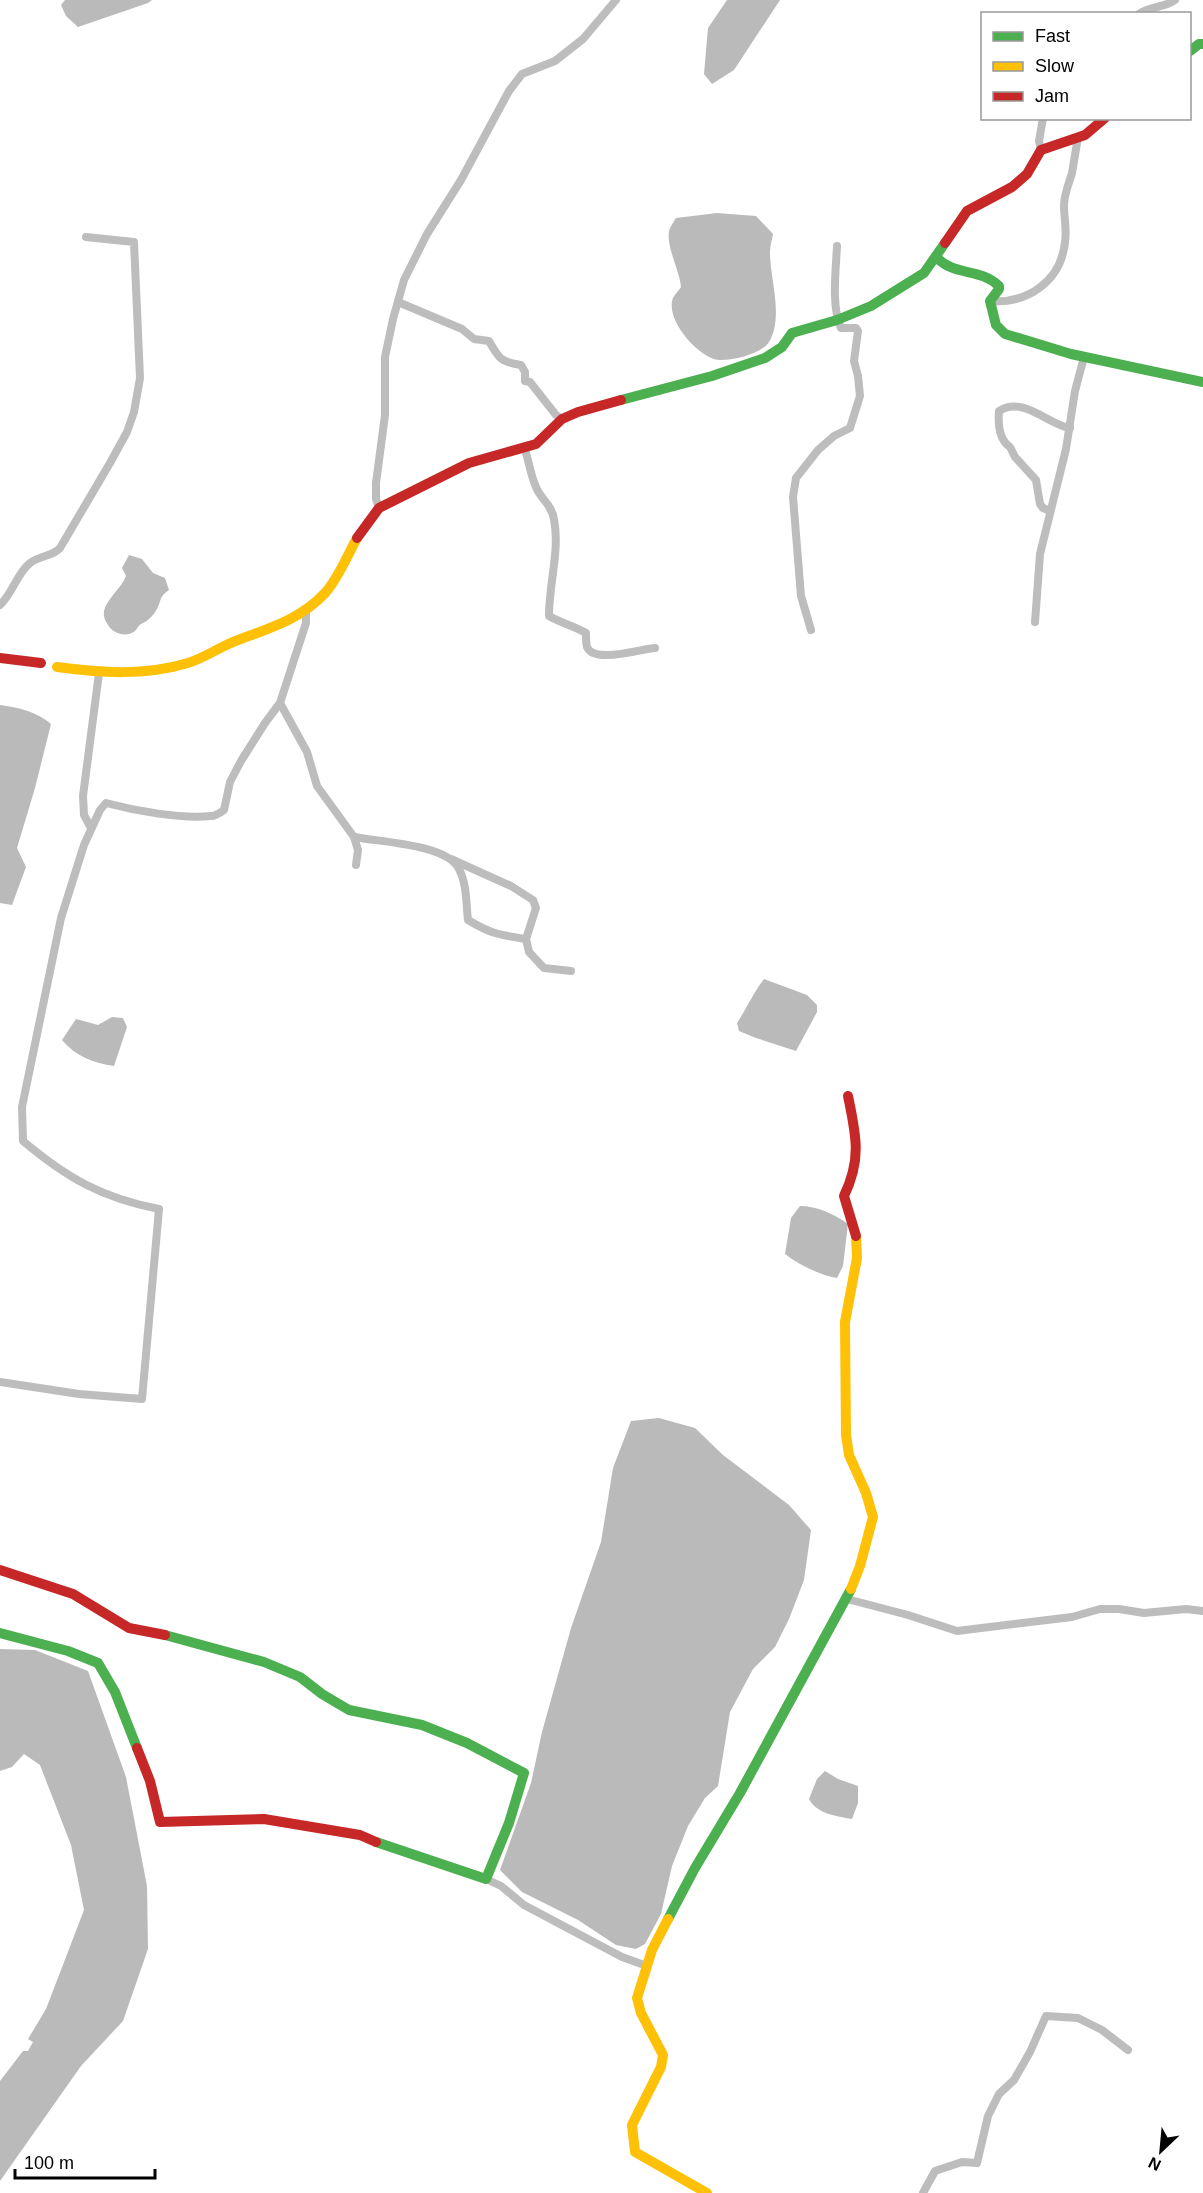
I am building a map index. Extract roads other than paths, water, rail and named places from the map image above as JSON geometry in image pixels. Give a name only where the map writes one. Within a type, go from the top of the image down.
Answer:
[{"type":"street","points":[[379,508],[376,499],[376,483],[385,415],[385,357],[404,280],[427,234],[462,180],[509,91],[522,74],[555,61],[583,39],[616,0]]},
{"type":"street","points":[[1142,12],[1175,0]]},
{"type":"street","points":[[1041,150],[1039,141],[1043,120]]},
{"type":"street","points":[[57,667],[99,673],[145,673],[190,663],[235,641],[278,626],[306,611],[327,591],[358,537],[379,508],[469,463],[536,444],[562,419],[578,412],[712,376],[765,358],[782,347],[792,333],[837,320],[871,306],[924,273],[967,211],[1012,186],[1027,174],[1041,150],[1084,135],[1103,120]]},
{"type":"street","points":[[990,302],[1002,302],[1037,292],[1053,276],[1062,260],[1066,224],[1064,205],[1078,137]]},
{"type":"street","points":[[0,605],[10,594],[29,563],[56,552],[60,548],[110,464],[127,432],[134,412],[140,378],[134,242],[87,237]]},
{"type":"street","points":[[811,630],[801,596],[793,497],[796,478],[818,450],[834,436],[850,428],[860,396],[854,361],[858,331],[856,328],[841,328],[837,320],[837,246]]},
{"type":"street","points":[[936,257],[945,267],[983,273],[993,279],[999,289],[990,302],[996,325],[1005,334],[1084,357],[1203,382]]},
{"type":"street","points":[[398,302],[462,329],[474,339],[489,341],[496,354],[505,363],[521,365],[525,372],[525,381],[530,382],[556,416],[562,419]]},
{"type":"street","points":[[1035,622],[1040,554],[1070,428],[1075,391],[1084,357]]},
{"type":"street","points":[[1050,511],[1040,504],[1036,480],[1015,458],[1001,436],[998,423],[999,411],[1006,406],[1019,407],[1040,413],[1063,427],[1070,428]]},
{"type":"street","points":[[524,447],[530,474],[537,491],[550,505],[554,518],[555,559],[549,596],[549,616],[586,633],[587,647],[591,652],[603,656],[655,648]]},
{"type":"street","points":[[0,1382],[79,1394],[142,1399],[159,1209],[120,1201],[89,1188],[49,1162],[23,1141],[22,1107],[61,918],[91,828],[106,803],[160,814],[214,817],[224,810],[230,782],[241,760],[280,703],[306,623],[306,611]]},
{"type":"street","points":[[0,658],[41,663]]},
{"type":"street","points":[[91,828],[84,815],[83,796],[99,673]]},
{"type":"street","points":[[280,703],[307,752],[316,786],[354,837],[358,850],[356,865]]},
{"type":"street","points":[[354,837],[415,846],[444,856],[471,866],[533,900],[536,908],[526,939],[529,952],[544,968],[571,970]]},
{"type":"street","points":[[444,856],[459,868],[466,895],[468,920],[489,932],[526,939]]},
{"type":"street","points":[[707,2193],[635,2152],[632,2124],[661,2067],[663,2055],[641,2013],[638,1998],[652,1950],[690,1877],[740,1793],[847,1599],[860,1566],[873,1517],[866,1493],[849,1455],[846,1435],[845,1322],[857,1258],[856,1233],[844,1196],[851,1182],[858,1150],[848,1096]]},
{"type":"street","points":[[0,1570],[73,1594],[129,1628],[264,1662],[300,1677],[322,1694],[349,1710],[422,1725],[467,1743],[524,1773],[509,1823],[486,1879]]},
{"type":"street","points":[[847,1599],[957,1631],[1072,1617],[1100,1609],[1144,1613],[1186,1609],[1203,1611]]},
{"type":"street","points":[[0,1633],[68,1651],[98,1663],[115,1692],[150,1781],[160,1822],[264,1819],[360,1834],[381,1844],[486,1879],[501,1886],[524,1905],[622,1957],[647,1966]]},
{"type":"street","points":[[923,2193],[935,2171],[962,2162],[977,2163],[988,2116],[999,2094],[1014,2080],[1046,2016],[1078,2018],[1102,2030],[1128,2050]]}]
